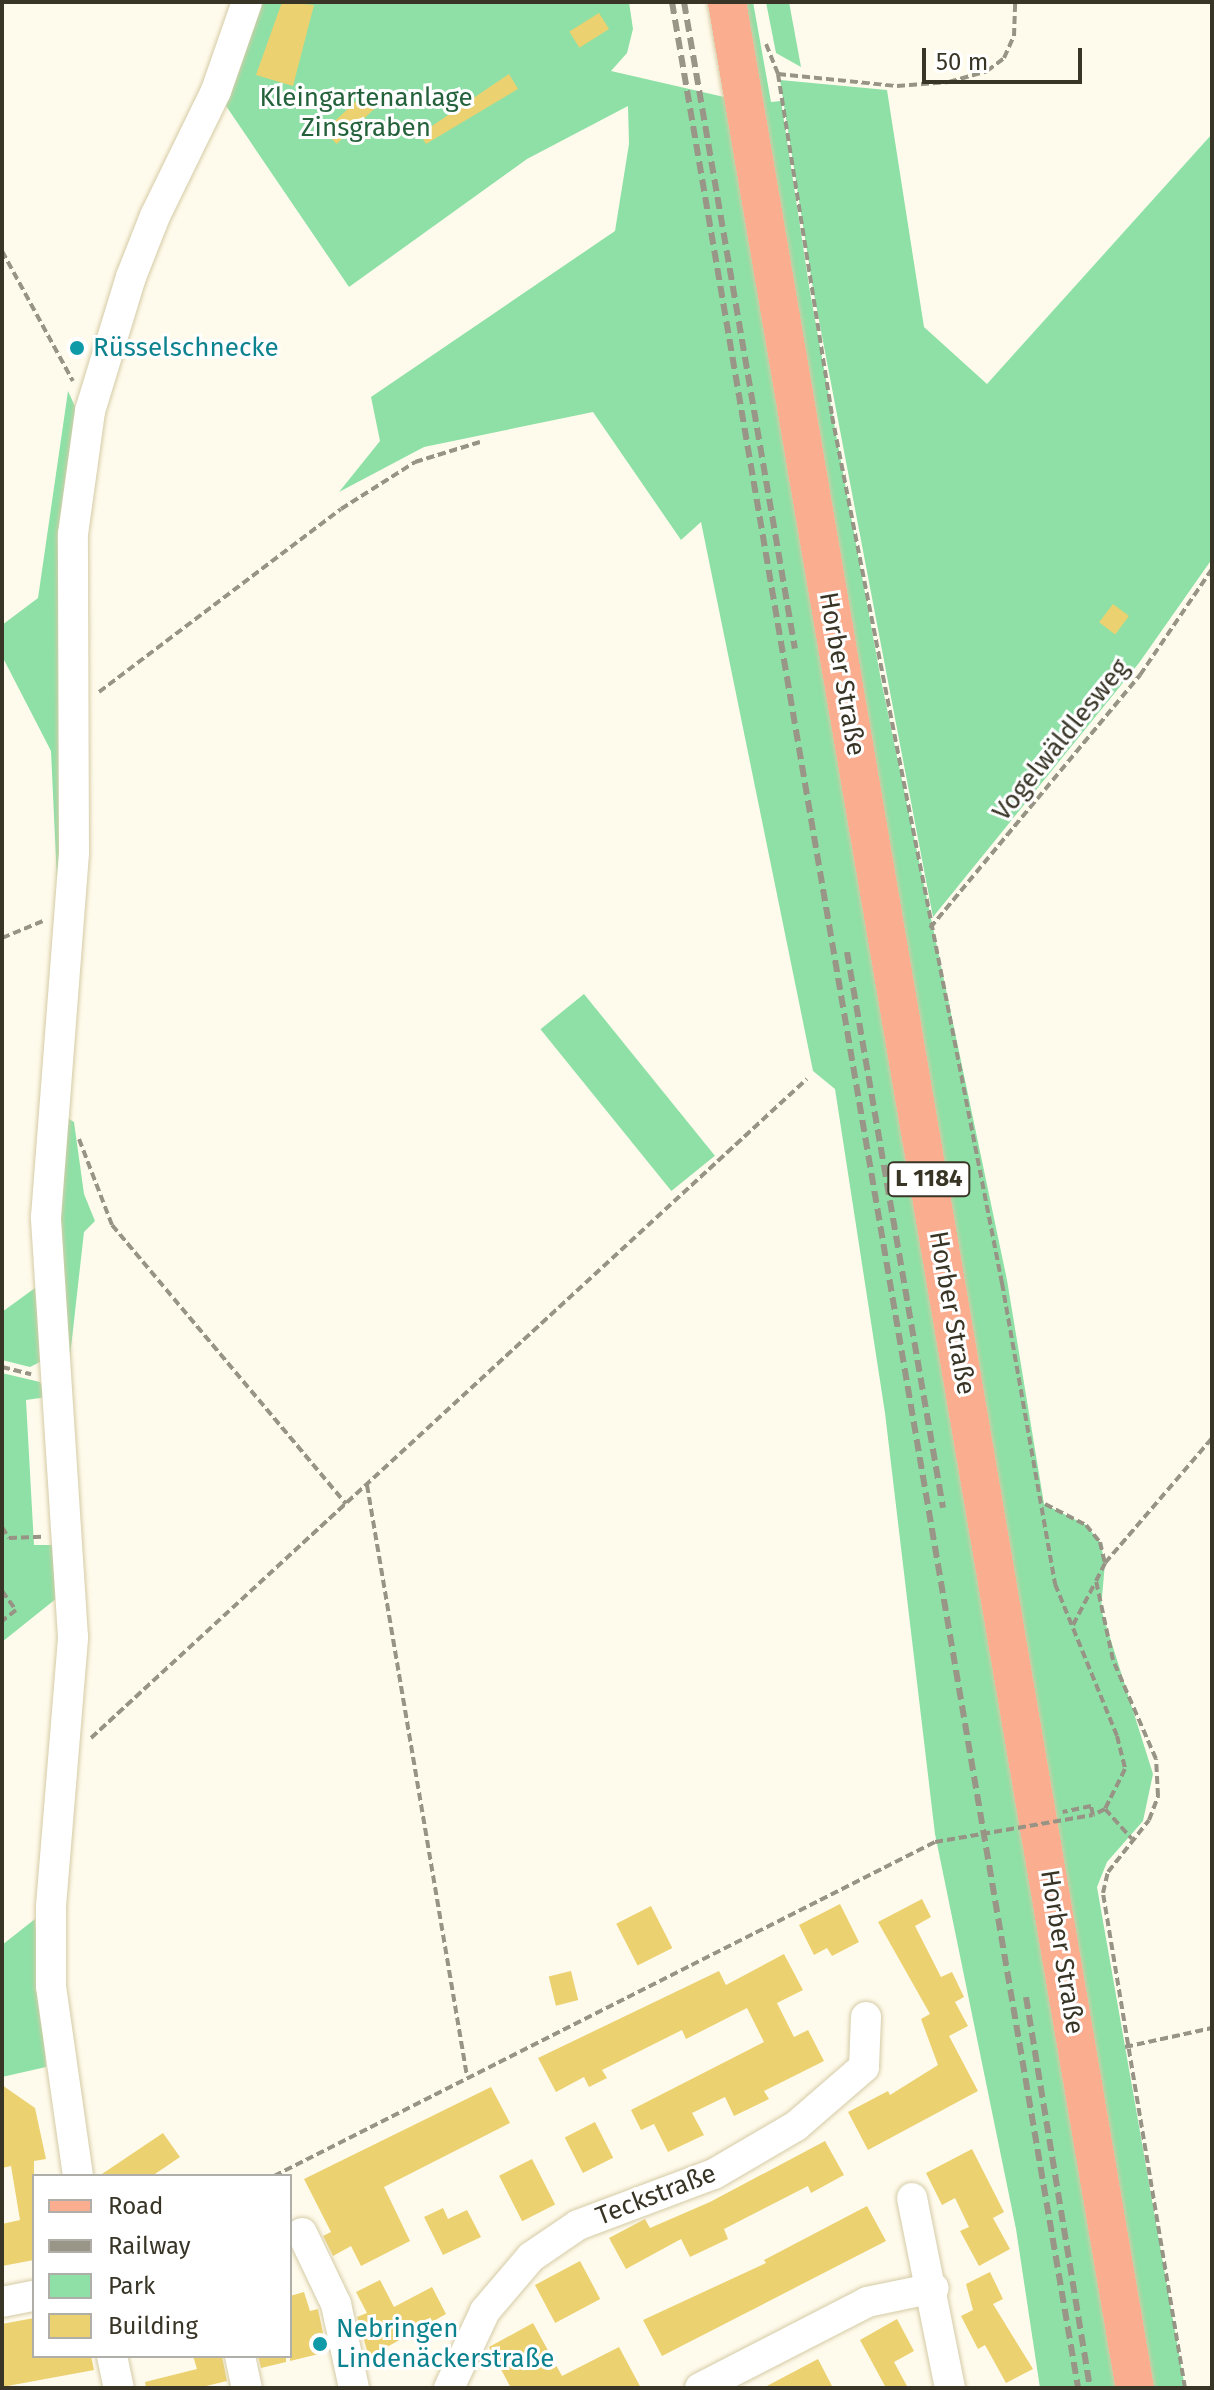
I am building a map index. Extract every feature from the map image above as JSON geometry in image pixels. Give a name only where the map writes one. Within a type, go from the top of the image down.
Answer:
[{"type":"main road","name":"Horber Straße","points":[[727,2],[1040,1817],[1135,2388]]},
{"type":"street","points":[[78,2174],[51,1986],[51,1906],[73,1637],[69,1536],[46,1217],[70,909],[76,759],[73,534],[90,411],[155,216],[216,91],[247,2]]},
{"type":"street","name":"Teckstraße","points":[[449,2388],[485,2311],[531,2257],[578,2225],[714,2174],[796,2126],[864,2067],[866,2017]]},
{"type":"street","points":[[912,2198],[934,2288],[950,2388]]},
{"type":"street","points":[[302,2233],[336,2304],[354,2388]]},
{"type":"street","points":[[700,2388],[867,2302],[934,2288]]},
{"type":"street","points":[[2,2302],[32,2296]]},
{"type":"street","points":[[112,2358],[119,2388]]},
{"type":"street","points":[[240,2358],[247,2388]]},
{"type":"path","points":[[778,74],[897,86],[949,82],[987,71],[1004,58],[1014,36],[1015,2]]},
{"type":"path","points":[[278,2174],[935,1842],[1093,1815],[1105,1809],[1125,1769],[1117,1736],[1055,1584],[1044,1504],[1027,1442],[1002,1283],[930,928],[815,323],[778,74],[763,30]]},
{"type":"path","points":[[2,251],[90,411]]},
{"type":"path","points":[[98,708],[98,693],[341,509],[415,462],[480,442]]},
{"type":"path","name":"Vogelwäldlesweg","points":[[930,928],[1140,675],[1212,569]]},
{"type":"path","points":[[2,938],[70,909]]},
{"type":"path","points":[[63,1764],[807,1079]]},
{"type":"path","points":[[79,1134],[93,1185],[112,1225],[346,1504]]},
{"type":"path","points":[[1072,1626],[1105,1563],[1212,1438]]},
{"type":"path","points":[[367,1485],[467,2076]]},
{"type":"path","points":[[1044,1504],[1086,1525],[1100,1542],[1105,1563]]},
{"type":"path","points":[[2,1527],[9,1538],[69,1536]]},
{"type":"path","points":[[1096,1581],[1113,1660],[1156,1759],[1158,1796],[1149,1820],[1108,1872],[1103,1893],[1125,2047],[1185,2388]]},
{"type":"path","points":[[2,1591],[16,1610],[2,1621]]},
{"type":"path","points":[[1040,1817],[1091,1806],[1093,1815]]},
{"type":"path","points":[[1105,1809],[1132,1839]]},
{"type":"path","points":[[1125,2047],[1212,2028]]},
{"type":"green space","name":"Kleingartenanlage Zinsgraben","points":[[261,2],[629,2],[633,29],[627,53],[611,71],[759,105],[741,2],[753,2],[771,102],[781,101],[810,292],[881,680],[1007,1280],[1044,1504],[1086,1525],[1100,1542],[1105,1563],[1101,1609],[1153,1774],[1143,1821],[1107,1862],[1097,1887],[1185,2388],[1040,2388],[1016,2229],[935,1834],[885,1413],[835,1089],[813,1071],[701,522],[681,540],[593,412],[424,447],[339,492],[380,441],[371,397],[615,231],[629,144],[628,106],[527,159],[349,287],[224,103]]},
{"type":"green space","points":[[766,2],[789,2],[801,67],[776,53]]},
{"type":"green space","points":[[780,80],[887,90],[924,327],[987,384],[1212,134],[1212,559],[1139,663],[933,917],[813,289]]},
{"type":"green space","points":[[68,391],[82,422],[58,902],[51,751],[2,656],[2,625],[38,598]]},
{"type":"green space","points":[[584,994],[715,1156],[671,1191],[540,1029]]},
{"type":"green space","points":[[64,1116],[74,1122],[84,1194],[95,1221],[84,1232],[67,1383],[55,1207]]},
{"type":"green space","points":[[35,1288],[44,1360],[30,1367],[2,1360],[2,1312]]},
{"type":"green space","points":[[2,1373],[40,1382],[47,1397],[26,1400],[34,1545],[56,1545],[57,1598],[2,1642]]},
{"type":"green space","points":[[35,1919],[46,2067],[2,2077],[2,1945]]},
{"type":"building","points":[[282,2],[314,5],[293,86],[256,75]]},
{"type":"building","points":[[599,13],[609,29],[579,48],[569,32]]},
{"type":"building","points":[[509,74],[518,89],[426,144],[420,134]]},
{"type":"building","points":[[366,92],[378,105],[337,144],[324,131]]},
{"type":"building","points":[[1113,604],[1129,616],[1115,634],[1099,622]]},
{"type":"building","points":[[922,1899],[931,1917],[915,1926],[941,1977],[952,1972],[964,1997],[955,2002],[968,2026],[949,2036],[978,2091],[868,2150],[848,2112],[888,2091],[890,2095],[938,2065],[921,2019],[930,2014],[878,1922]]},
{"type":"building","points":[[840,1904],[859,1942],[832,1956],[827,1948],[814,1955],[799,1925]]},
{"type":"building","points":[[651,1906],[672,1948],[638,1966],[616,1924]]},
{"type":"building","points":[[784,1954],[803,1990],[777,2003],[794,2037],[808,2030],[824,2061],[764,2091],[769,2099],[734,2116],[725,2097],[692,2113],[704,2135],[668,2152],[654,2124],[641,2130],[631,2110],[764,2042],[747,2008],[686,2039],[682,2030],[602,2070],[607,2078],[589,2087],[584,2077],[556,2092],[538,2058],[719,1971],[726,1985]]},
{"type":"building","points":[[571,1971],[578,2000],[556,2006],[549,1977]]},
{"type":"building","points":[[2,2085],[35,2108],[46,2159],[34,2161],[32,2174],[32,2260],[2,2266],[2,2224],[20,2220],[11,2166],[2,2168]]},
{"type":"building","points":[[491,2087],[510,2123],[384,2187],[410,2241],[361,2266],[351,2246],[333,2256],[323,2236],[331,2232],[304,2179]]},
{"type":"building","points":[[595,2122],[613,2158],[583,2173],[565,2137]]},
{"type":"building","points":[[163,2133],[180,2157],[155,2174],[102,2174]]},
{"type":"building","points":[[825,2141],[844,2175],[811,2193],[808,2186],[724,2229],[728,2239],[690,2257],[681,2239],[626,2269],[609,2238],[645,2219],[650,2228],[710,2202]]},
{"type":"building","points":[[972,2149],[1004,2212],[993,2218],[1010,2249],[979,2266],[960,2231],[969,2227],[955,2198],[942,2205],[926,2173]]},
{"type":"building","points":[[532,2159],[555,2204],[522,2221],[499,2176]]},
{"type":"building","points":[[867,2206],[886,2241],[662,2356],[643,2320],[766,2263],[764,2260]]},
{"type":"building","points":[[443,2208],[448,2219],[467,2210],[481,2237],[443,2255],[424,2217]]},
{"type":"building","points":[[580,2261],[600,2299],[555,2323],[535,2285]]},
{"type":"building","points":[[990,2272],[1003,2299],[993,2304],[1033,2369],[1006,2383],[985,2345],[978,2349],[961,2316],[973,2310],[966,2284]]},
{"type":"building","points":[[380,2280],[394,2307],[432,2287],[446,2314],[369,2357],[357,2317],[367,2313],[356,2292]]},
{"type":"building","points":[[304,2292],[310,2311],[318,2309],[327,2352],[290,2361],[292,2295]]},
{"type":"building","points":[[32,2318],[32,2358],[91,2358],[94,2370],[2,2387],[2,2324]]},
{"type":"building","points":[[897,2319],[914,2351],[894,2362],[908,2388],[886,2388],[860,2340]]},
{"type":"building","points":[[533,2323],[562,2376],[619,2347],[641,2388],[511,2388],[489,2347]]},
{"type":"building","points":[[194,2358],[222,2358],[227,2381],[198,2388],[146,2388],[145,2382],[197,2369]]},
{"type":"building","points":[[258,2358],[286,2358],[286,2362],[261,2368]]},
{"type":"building","points":[[818,2359],[833,2388],[763,2388]]},
{"type":"railway","points":[[672,2],[1078,2388]]},
{"type":"railway","points":[[684,2],[795,649]]},
{"type":"railway","points":[[847,952],[943,1508]]},
{"type":"railway","points":[[1026,1997],[1090,2388]]},
{"type":"place","name":"Rüsselschnecke","points":[[77,348]]},
{"type":"place","name":"Nebringen Lindenäckerstraße","points":[[320,2344]]}]
